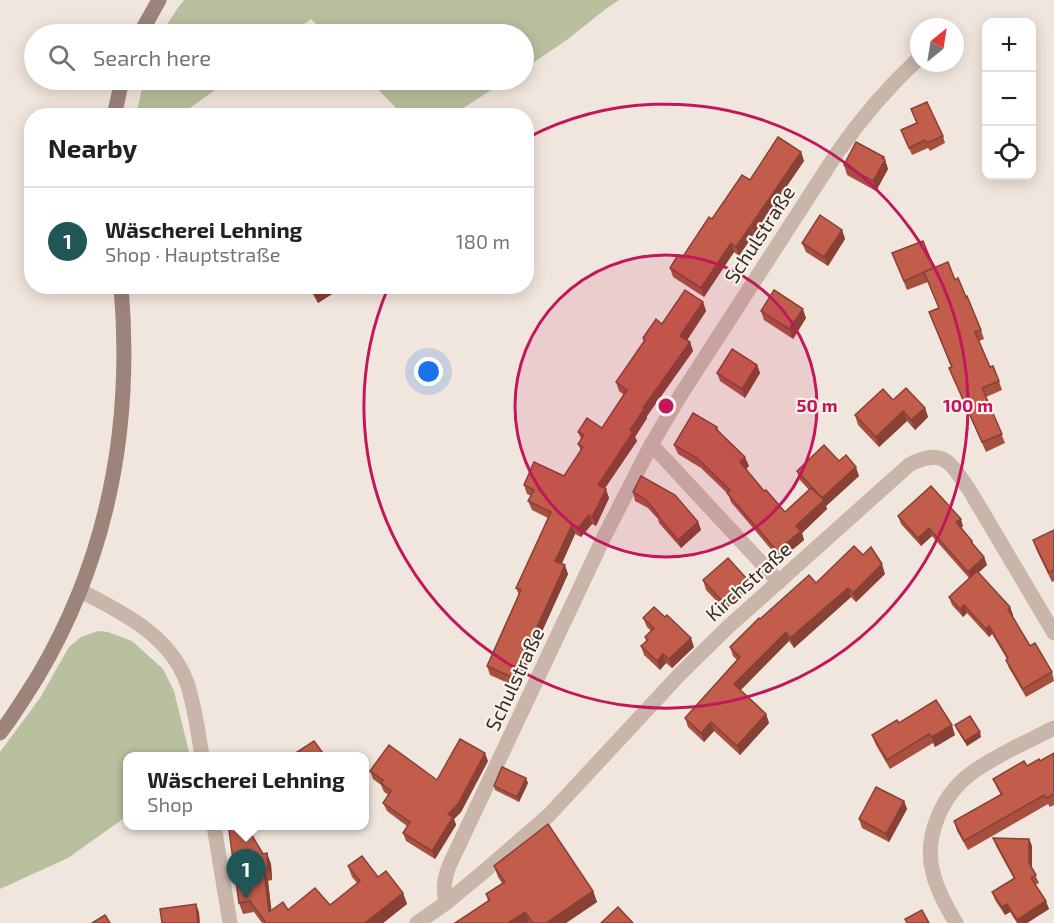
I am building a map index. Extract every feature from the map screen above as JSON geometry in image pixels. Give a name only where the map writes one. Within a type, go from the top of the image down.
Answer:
[{"type":"main road","points":[[146,24],[159,0]]},
{"type":"main road","points":[[116,108],[120,90]]},
{"type":"main road","points":[[0,733],[27,693],[67,623],[91,563],[109,501],[121,422],[124,320],[122,294]]},
{"type":"street","name":"Schulstraße","points":[[446,903],[443,891],[449,866],[599,547],[651,445],[680,396],[837,153],[874,103],[910,67]]},
{"type":"street","points":[[651,445],[778,582]]},
{"type":"street","name":"Kirchstraße","points":[[446,903],[549,815],[680,674],[728,627],[909,465],[921,458],[934,456],[942,458],[956,470],[1054,633]]},
{"type":"street","points":[[81,591],[130,617],[147,629],[175,660],[186,681],[193,704],[201,752]]},
{"type":"street","points":[[956,923],[932,871],[932,836],[945,801],[971,773],[1054,728]]},
{"type":"street","points":[[215,830],[230,923]]},
{"type":"street","points":[[417,923],[446,903]]},
{"type":"green space","points":[[184,0],[619,0],[534,62],[534,24],[316,24],[311,19],[304,24],[167,24]]},
{"type":"green space","points":[[142,90],[215,90],[190,108],[138,108]]},
{"type":"green space","points":[[379,90],[491,90],[463,108],[396,108]]},
{"type":"green space","points":[[98,631],[108,632],[132,641],[163,669],[174,691],[189,752],[123,752],[123,819],[68,858],[0,889],[0,752],[40,698],[69,647],[81,637]]},
{"type":"building","points":[[927,102],[943,136],[927,143],[925,140],[909,148],[901,130],[917,123],[911,109]]},
{"type":"building","points":[[778,137],[801,152],[736,247],[731,243],[701,288],[670,268],[678,255],[682,258],[709,217],[712,219],[742,175],[750,180]]},
{"type":"building","points":[[856,142],[884,157],[882,158],[885,160],[873,181],[844,165]]},
{"type":"building","points":[[820,215],[842,230],[824,257],[802,243]]},
{"type":"building","points":[[923,241],[934,268],[904,281],[892,253]]},
{"type":"building","points":[[948,262],[955,280],[958,278],[967,296],[981,330],[975,332],[990,367],[993,366],[999,381],[982,388],[1002,434],[982,442],[949,368],[952,367],[929,312],[939,308],[924,272]]},
{"type":"building","points":[[685,290],[703,302],[680,336],[690,342],[643,408],[630,430],[633,432],[598,485],[606,489],[592,517],[589,515],[578,528],[572,525],[555,561],[565,565],[514,678],[487,666],[521,590],[516,588],[551,512],[528,501],[534,490],[524,485],[534,462],[564,476],[583,447],[578,444],[584,435],[578,432],[587,418],[602,428],[627,390],[616,382],[645,340],[643,338],[656,319],[662,324]]},
{"type":"building","points":[[774,290],[803,309],[789,329],[761,311]]},
{"type":"building","points":[[732,349],[757,365],[742,389],[717,373]]},
{"type":"building","points":[[906,388],[925,408],[911,420],[903,411],[876,437],[855,415],[883,389],[893,400]]},
{"type":"building","points":[[693,413],[717,427],[716,429],[745,457],[740,462],[785,512],[811,488],[824,500],[796,526],[801,531],[777,551],[727,493],[730,490],[697,458],[674,445]]},
{"type":"building","points":[[824,445],[839,461],[846,455],[856,467],[822,498],[797,471]]},
{"type":"building","points":[[641,476],[675,495],[698,522],[678,540],[645,499],[633,492]]},
{"type":"building","points":[[931,486],[961,519],[956,522],[984,557],[968,572],[929,528],[918,538],[898,516]]},
{"type":"building","points":[[1054,530],[1054,570],[1049,573],[1033,540]]},
{"type":"building","points":[[854,546],[863,555],[871,547],[882,564],[853,593],[848,588],[790,638],[786,632],[734,684],[766,714],[737,746],[711,722],[701,733],[685,718],[740,657],[730,647],[759,618],[809,575],[816,583]]},
{"type":"building","points":[[728,558],[746,578],[722,601],[703,580]]},
{"type":"building","points":[[977,571],[1010,607],[1008,609],[1030,646],[1035,643],[1052,672],[1023,689],[989,626],[986,629],[964,605],[960,609],[949,597]]},
{"type":"building","points":[[654,607],[665,617],[667,615],[691,638],[669,659],[663,654],[657,661],[641,646],[648,640],[645,637],[654,628],[643,618]]},
{"type":"building","points":[[936,700],[952,725],[932,737],[929,734],[887,760],[872,735],[897,720],[899,723]]},
{"type":"building","points":[[970,716],[980,732],[965,741],[955,725]]},
{"type":"building","points":[[460,739],[485,753],[458,804],[448,814],[453,817],[432,851],[403,833],[410,822],[383,803],[391,791],[381,783],[383,780],[370,771],[389,745],[437,780]]},
{"type":"building","points":[[314,741],[322,752],[297,752]]},
{"type":"building","points":[[1054,753],[1054,794],[1046,798],[1044,795],[964,841],[954,821],[1002,794],[993,779],[1024,761],[1027,766]]},
{"type":"building","points":[[502,767],[526,778],[517,797],[494,786]]},
{"type":"building","points":[[876,787],[904,801],[886,834],[859,819]]},
{"type":"building","points":[[548,824],[593,891],[546,923],[533,923],[525,912],[508,923],[455,923],[490,900],[486,894],[505,882],[494,866]]},
{"type":"building","points":[[229,830],[249,830],[263,854],[267,853],[268,869],[264,870],[269,912],[283,902],[288,910],[315,888],[330,905],[360,881],[348,866],[362,856],[378,877],[386,871],[403,893],[365,923],[266,923],[250,901],[239,903]]},
{"type":"building","points":[[993,838],[1029,839],[1029,863],[1036,875],[1031,878],[1046,901],[1017,920],[1007,904],[1002,907],[992,892],[1015,878]]},
{"type":"building","points":[[196,904],[198,923],[162,923],[160,909]]},
{"type":"building","points":[[618,907],[633,923],[601,923]]},
{"type":"building","points":[[922,910],[929,923],[907,923],[905,919]]},
{"type":"building","points":[[105,915],[110,923],[92,923]]},
{"type":"place","name":"Wäscherei Lehning","points":[[246,899]]}]
